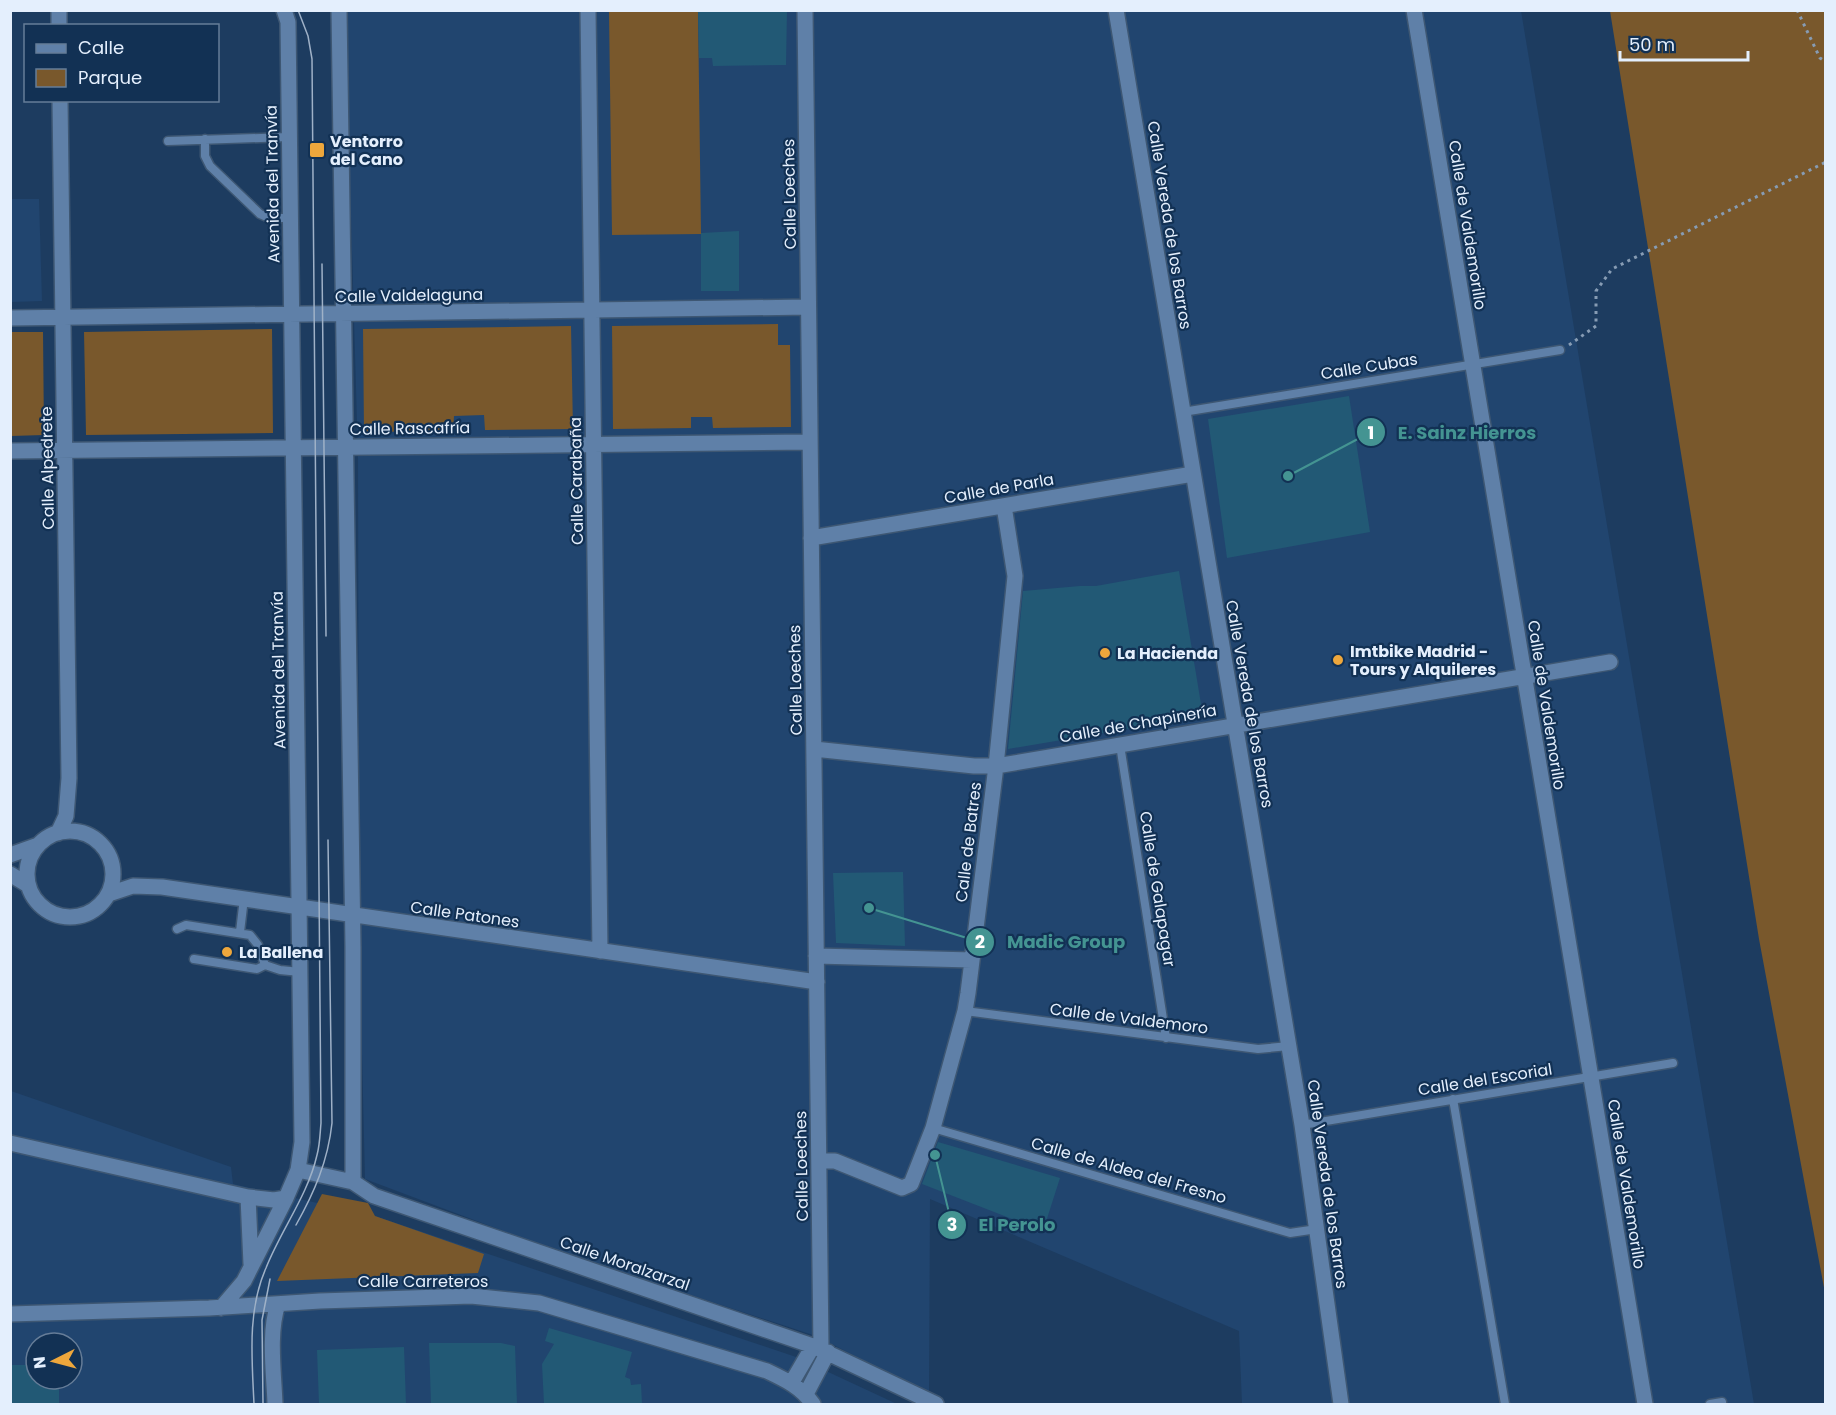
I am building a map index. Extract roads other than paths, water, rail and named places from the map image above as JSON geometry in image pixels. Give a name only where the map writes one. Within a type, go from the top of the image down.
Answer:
[{"type":"street","name":"Avenida del Tranvía","points":[[221,1308],[244,1281],[286,1198],[298,1170],[302,1143],[288,22],[284,10]]},
{"type":"street","points":[[339,10],[352,916],[353,1182]]},
{"type":"street","name":"Calle Carabaña","points":[[588,10],[600,951]]},
{"type":"street","name":"Calle Loeches","points":[[805,10],[821,1349],[810,1400]]},
{"type":"street","name":"Calle Vereda de los Barros","points":[[1116,10],[1302,1125],[1341,1404]]},
{"type":"street","name":"Calle de Valdemorillo","points":[[1414,10],[1645,1404]]},
{"type":"street","name":"Calle Alpedrete","points":[[58,833],[66,816],[69,778],[60,102]]},
{"type":"street","name":"Calle Valdelaguna","points":[[10,318],[808,307]]},
{"type":"street","name":"Calle Rascafría","points":[[10,451],[810,442]]},
{"type":"street","name":"Calle de Parla","points":[[811,538],[1193,474]]},
{"type":"street","name":"Calle de Batres","points":[[819,1161],[835,1161],[902,1188],[911,1184],[933,1128],[965,1011],[996,766],[1015,576],[1004,506]]},
{"type":"street","name":"Calle de Chapinería","points":[[814,749],[974,766],[996,766],[1610,662]]},
{"type":"street","points":[[72,831],[86,834],[99,841],[108,852],[113,866],[113,880],[109,894],[100,906],[88,914],[73,918],[58,916],[45,910],[34,899],[28,885],[27,871],[30,857],[47,837],[58,833],[72,831]]},
{"type":"street","points":[[10,855],[38,845]]},
{"type":"street","points":[[10,874],[28,885]]},
{"type":"street","name":"Calle Patones","points":[[109,894],[133,886],[162,887],[817,982]]},
{"type":"street","points":[[816,956],[972,960]]},
{"type":"street","points":[[10,1143],[248,1197],[274,1200],[286,1198]]},
{"type":"street","name":"Calle Moralzarzal","points":[[298,1170],[353,1182],[374,1196],[821,1349],[936,1404]]},
{"type":"street","points":[[248,1197],[251,1269]]},
{"type":"street","name":"Calle Carreteros","points":[[10,1314],[221,1308],[471,1296],[539,1303],[767,1371],[792,1382],[810,1400]]},
{"type":"street","points":[[275,1404],[274,1314],[278,1304]]},
{"type":"street","points":[[792,1382],[821,1349]]},
{"type":"lane","points":[[168,141],[289,137]]},
{"type":"lane","points":[[205,139],[205,156],[210,166],[260,214],[269,218],[291,218]]},
{"type":"lane","name":"Calle Cubas","points":[[1183,412],[1560,350]]},
{"type":"lane","name":"Calle de Galapagar","points":[[1120,745],[1166,1038]]},
{"type":"lane","points":[[240,932],[244,898]]},
{"type":"lane","points":[[177,929],[186,925],[250,935],[258,945],[265,965]]},
{"type":"lane","points":[[195,959],[257,969],[265,965],[280,970],[300,972]]},
{"type":"lane","name":"Calle de Valdemoro","points":[[965,1011],[1258,1049],[1289,1046]]},
{"type":"lane","name":"Calle del Escorial","points":[[1302,1125],[1674,1063]]},
{"type":"lane","points":[[1453,1099],[1505,1404]]},
{"type":"lane","name":"Calle de Aldea del Fresno","points":[[933,1128],[1290,1233],[1317,1230]]},
{"type":"lane","points":[[1710,1404],[1722,1402]]},
{"type":"tram line","points":[[254,1404],[252,1335],[260,1284],[313,1170],[319,1147],[321,1123],[312,59],[308,36],[298,10]]},
{"type":"tram line","points":[[322,264],[326,636]]},
{"type":"tram line","points":[[296,1225],[319,1176],[332,1123],[328,840]]},
{"type":"tram line","points":[[263,1404],[262,1320],[270,1279]]},
{"type":"place","name":"Ventorro del Cano","points":[[317,150]]},
{"type":"place","name":"E. Sainz Hierros","points":[[1288,476]]},
{"type":"place","name":"La Hacienda","points":[[1105,653]]},
{"type":"place","name":"Imtbike Madrid - Tours y Alquileres","points":[[1338,660]]},
{"type":"place","name":"Madic Group","points":[[869,908]]},
{"type":"place","name":"La Ballena","points":[[227,952]]},
{"type":"place","name":"El Perolo","points":[[935,1155]]}]
